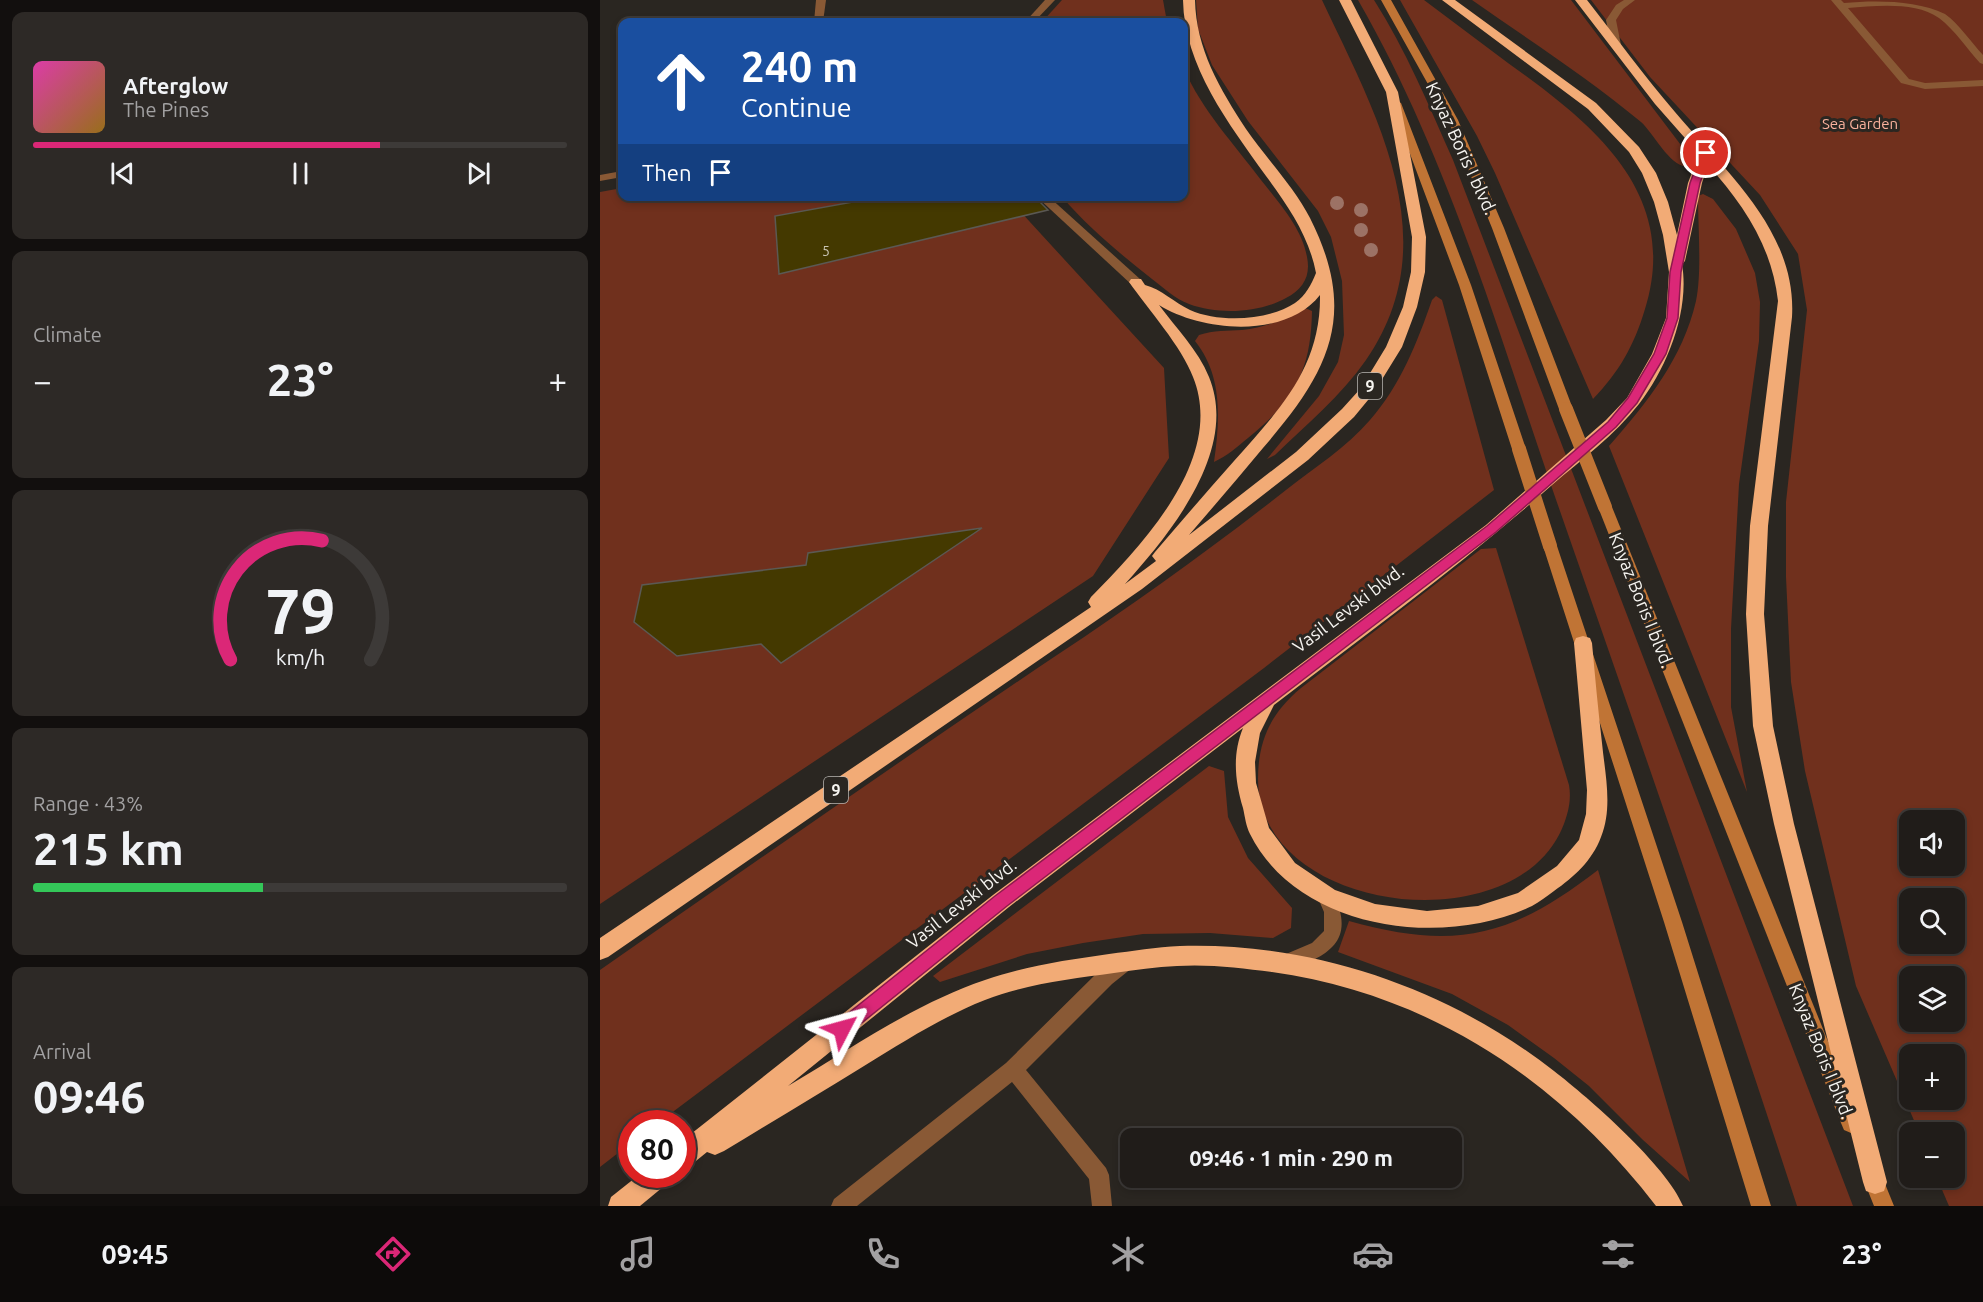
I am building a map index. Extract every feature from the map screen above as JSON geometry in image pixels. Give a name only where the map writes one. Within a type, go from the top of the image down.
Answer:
[{"type":"highway","points":[[1136,585],[1290,407],[1305,386],[1325,340],[1327,299],[1319,253],[1302,216],[1207,75],[1192,33],[1189,0]]},
{"type":"highway","name":"9","points":[[600,950],[1136,585],[1276,478],[1326,435],[1367,391],[1394,347],[1415,290],[1419,255],[1417,218],[1392,92],[1346,0]]},
{"type":"highway","name":"Vasil Levski blvd.","points":[[696,1146],[1001,901],[1492,529],[1612,424],[1632,400],[1660,354],[1672,318],[1676,272],[1670,235],[1661,202],[1649,173],[1634,150],[1592,106],[1448,0]]},
{"type":"highway","points":[[1581,0],[1671,116],[1743,195],[1769,241],[1778,265],[1785,294],[1785,325],[1759,526],[1755,614],[1763,726],[1784,824],[1875,1182]]},
{"type":"highway","points":[[1676,272],[1695,183],[1706,153]]},
{"type":"highway","points":[[1136,282],[1187,314],[1224,322],[1241,322],[1275,317],[1296,309],[1312,296],[1324,272]]},
{"type":"highway","points":[[1071,629],[1137,562],[1173,513],[1196,467],[1207,426],[1203,384],[1194,363],[1136,282]]},
{"type":"highway","points":[[1275,694],[1250,730],[1244,770],[1252,817],[1274,855],[1288,872],[1327,898],[1374,913],[1404,919],[1439,920],[1474,916],[1503,909],[1531,897],[1570,866],[1591,838],[1598,797],[1583,643]]},
{"type":"highway","points":[[696,1154],[924,1017],[971,995],[1020,979],[1178,956],[1286,963],[1334,972],[1381,986],[1485,1034],[1530,1064],[1572,1099],[1625,1152],[1671,1206]]},
{"type":"highway","points":[[620,1206],[643,1188]]},
{"type":"main road","name":"Knyaz Boris I blvd.","points":[[1386,0],[1453,120],[1498,228],[1566,409],[1884,1206]]},
{"type":"main road","points":[[1392,92],[1465,285],[1583,643],[1761,1206]]},
{"type":"street","points":[[819,18],[821,0]]},
{"type":"street","points":[[1033,18],[1050,0]]},
{"type":"street","points":[[1616,45],[1611,20],[1619,7],[1630,0]]},
{"type":"street","points":[[1839,3],[1901,2],[1921,5],[1940,14],[1983,61]]},
{"type":"street","points":[[1839,3],[1905,81],[1925,86],[1983,83]]},
{"type":"street","points":[[600,178],[618,175]]},
{"type":"street","points":[[1047,201],[1136,282]]},
{"type":"street","points":[[1286,963],[1315,953],[1328,941],[1335,924],[1334,910],[1327,898]]},
{"type":"street","points":[[841,1206],[1013,1069],[1105,978],[1126,962]]},
{"type":"street","points":[[1013,1069],[1099,1175],[1102,1206]]},
{"type":"green space","points":[[1062,0],[1163,0],[1166,18],[1046,18]]},
{"type":"green space","points":[[1196,0],[1322,0],[1363,87],[1381,132],[1395,177],[1403,223],[1402,269],[1390,315],[1366,360],[1323,410],[1275,455],[1267,459],[1319,396],[1338,362],[1344,335],[1342,281],[1331,237],[1318,211],[1248,121],[1212,65],[1198,29]]},
{"type":"green space","points":[[1358,0],[1374,0],[1386,19],[1453,160],[1853,1206],[1797,1206],[1707,937],[1467,241],[1418,118]]},
{"type":"green space","points":[[1400,0],[1424,0],[1570,110],[1622,165],[1640,196],[1651,230],[1653,268],[1645,309],[1625,358],[1611,379],[1593,399],[1495,173],[1477,136]]},
{"type":"green space","points":[[1472,0],[1571,0],[1693,164],[1686,166],[1672,159],[1646,127],[1621,106]]},
{"type":"green space","name":"Sea Garden","points":[[1591,0],[1983,0],[1983,1206],[1949,1206],[1941,1188],[1965,1188],[1965,1122],[1915,1122],[1910,1110],[1965,1110],[1965,1044],[1899,1044],[1899,1086],[1856,986],[1805,771],[1791,682],[1786,577],[1786,502],[1807,310],[1798,254],[1760,195],[1650,77]]},
{"type":"green space","points":[[1188,78],[1209,113],[1295,226],[1307,257],[1307,276],[1292,294],[1264,307],[1239,311],[1201,308],[1184,302],[1170,293],[1116,250],[1066,201],[1188,201]]},
{"type":"green space","points":[[618,189],[618,201],[1011,201],[1164,368],[1169,458],[1093,576],[600,904],[600,192]]},
{"type":"green space","points":[[1703,194],[1713,199],[1736,229],[1755,273],[1760,302],[1759,341],[1739,484],[1731,629],[1731,707],[1747,792],[1609,446],[1662,379],[1673,361],[1690,322],[1699,277],[1698,196]]},
{"type":"green space","points":[[1436,296],[1442,300],[1494,490],[1264,668],[675,1110],[618,1110],[618,1153],[600,1167],[600,970],[1145,595],[1341,448],[1370,420],[1390,393],[1407,363],[1432,300]]},
{"type":"green space","points":[[1305,308],[1312,311],[1311,332],[1308,351],[1297,383],[1277,411],[1264,424],[1232,451],[1214,462],[1218,430],[1215,384],[1211,369],[1195,341],[1199,335],[1205,333],[1267,325]]},
{"type":"green space","points":[[1496,548],[1569,785],[1568,810],[1560,833],[1531,868],[1490,890],[1440,899],[1388,897],[1339,883],[1297,859],[1269,824],[1258,779],[1260,752],[1268,728],[1282,707],[1301,688],[1481,549]]},
{"type":"green space","points":[[1209,766],[1224,771],[1228,817],[1248,858],[1292,908],[1291,928],[1273,938],[1210,933],[1143,934],[1027,954],[940,982],[933,976]]},
{"type":"green space","points":[[1598,870],[1690,1182],[1643,1140],[1589,1086],[1508,1025],[1452,994],[1338,952],[1349,921],[1421,935],[1452,936],[1481,932],[1509,923],[1537,910],[1567,893]]},
{"type":"building","points":[[858,201],[1039,201],[1048,210],[779,274],[775,216]]},
{"type":"building","points":[[982,528],[781,663],[761,644],[677,656],[634,622],[642,585],[806,565],[808,553]]},
{"type":"route","points":[[842,1029],[1001,901],[1492,529],[1612,424],[1632,400],[1660,354],[1672,318],[1676,272],[1695,183],[1706,153]]}]
